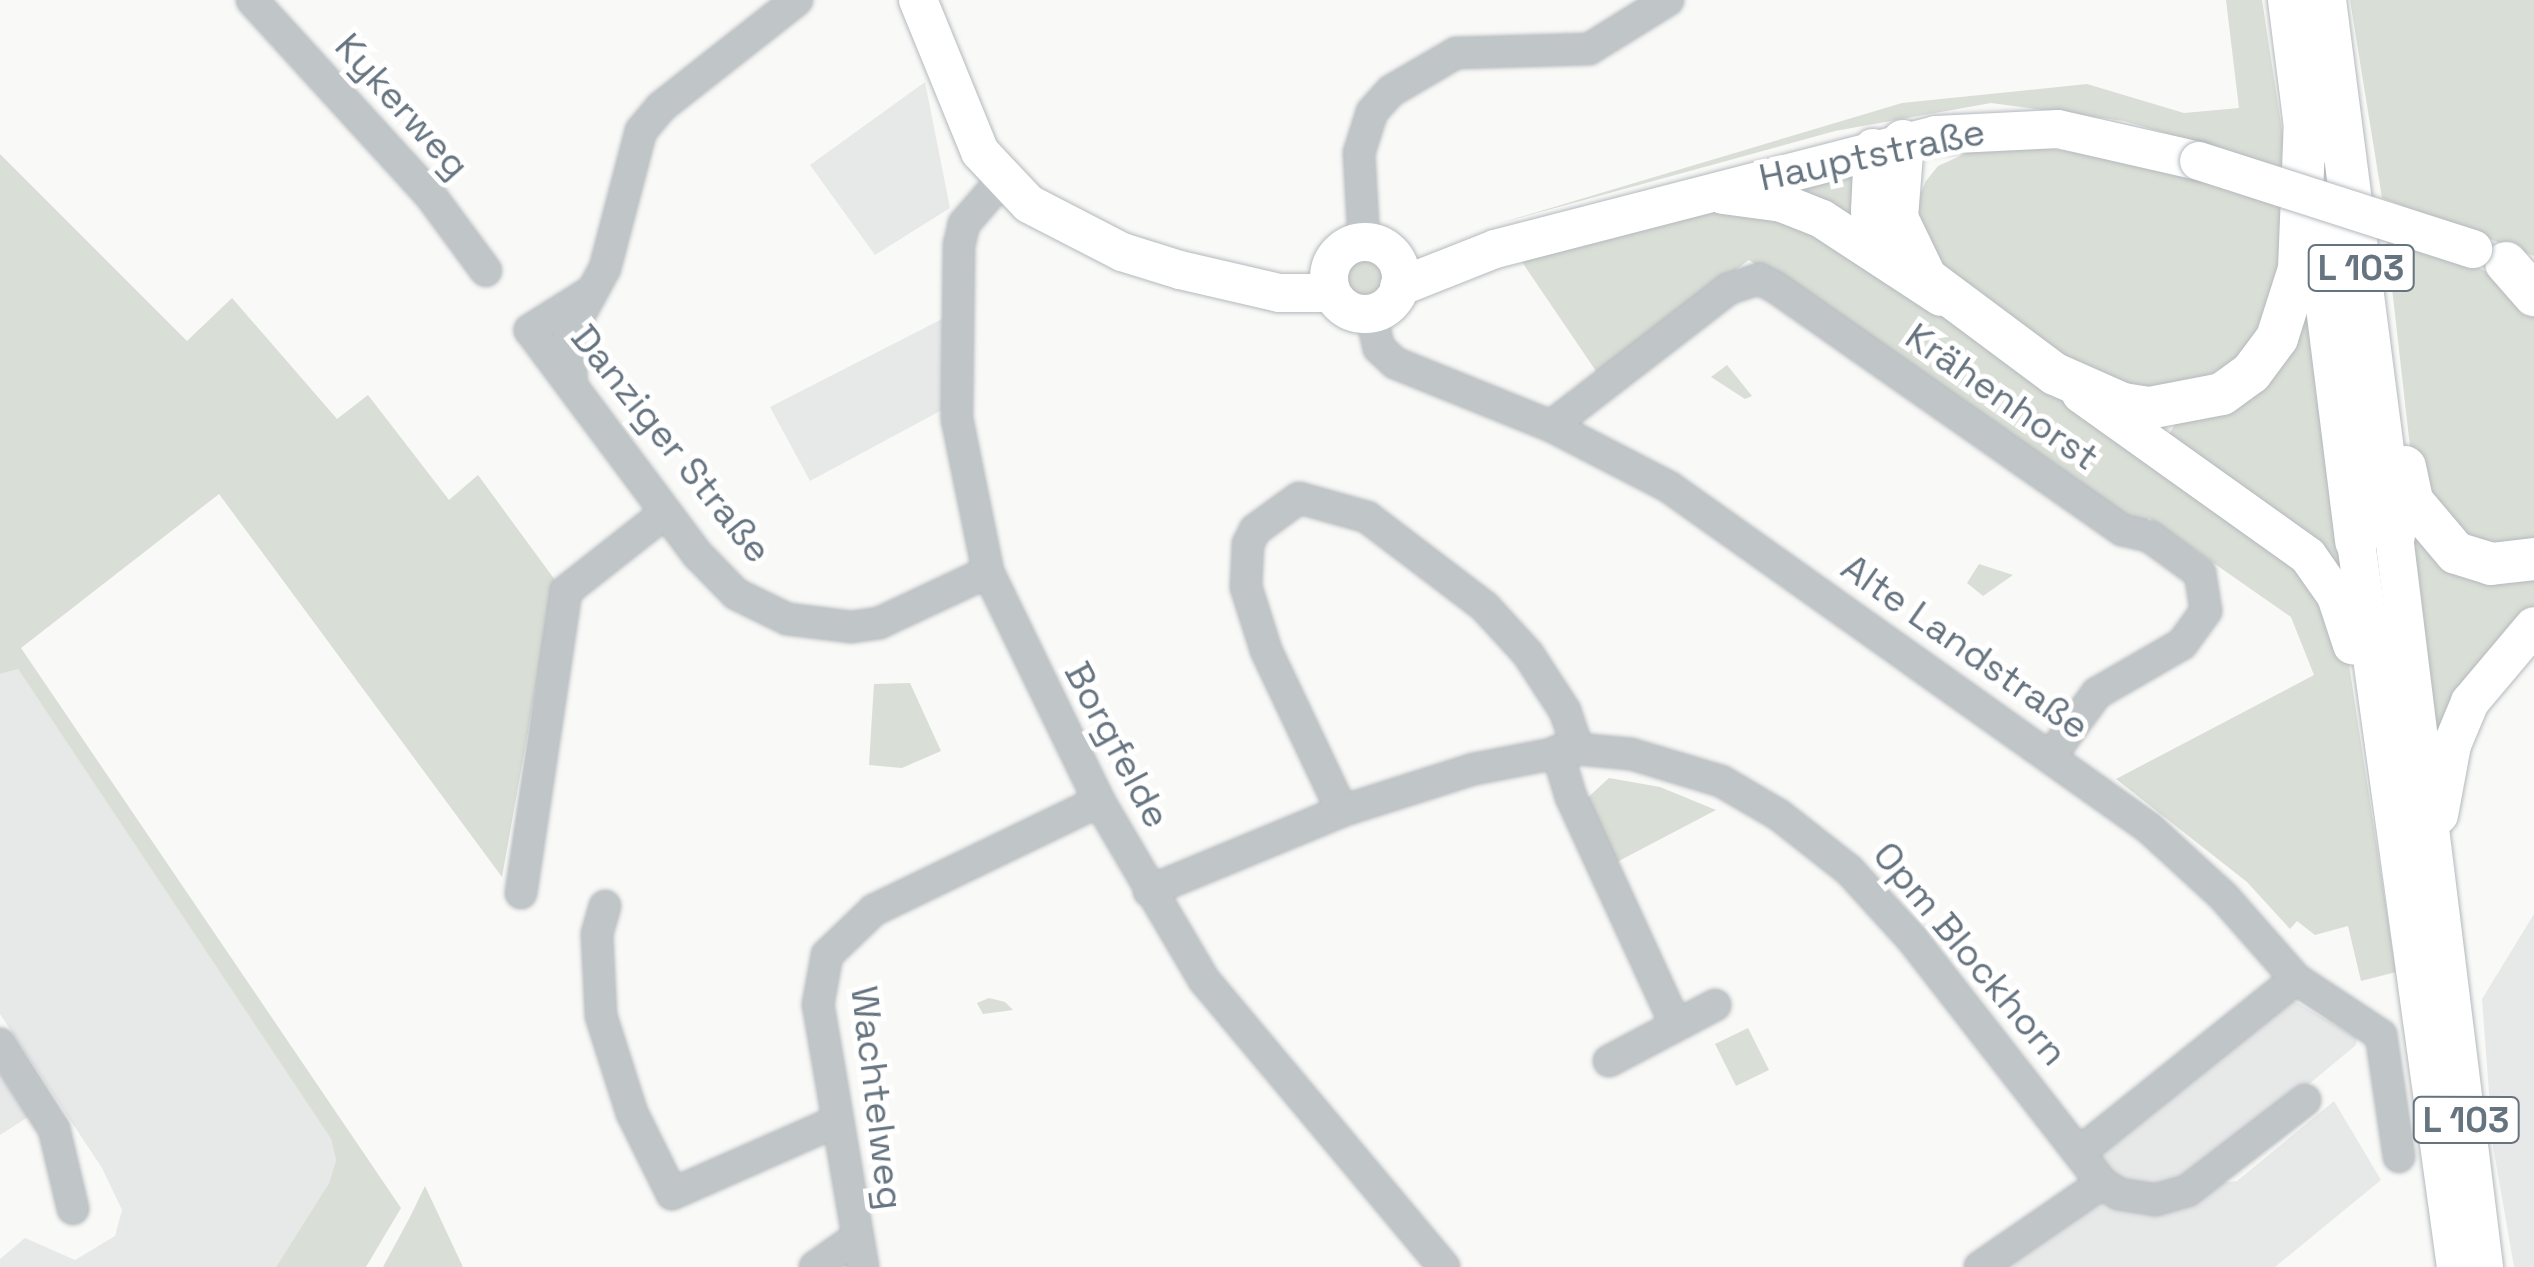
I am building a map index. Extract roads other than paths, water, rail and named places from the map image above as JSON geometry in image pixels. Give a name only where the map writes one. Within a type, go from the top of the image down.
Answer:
[{"type":"highway","name":"L 103","points":[[2289,0],[2305,122],[2375,539]]},
{"type":"highway","name":"L 103","points":[[2325,0],[2377,386],[2375,539]]},
{"type":"highway","points":[[1888,144],[1903,239],[1926,278],[1954,304],[2055,374],[2123,404],[2149,408],[2222,394],[2251,373],[2277,338],[2295,289],[2305,122]]},
{"type":"highway","points":[[2504,263],[2534,295]]},
{"type":"highway","points":[[2377,386],[2400,432],[2412,501],[2429,528],[2473,559],[2509,565],[2534,559]]},
{"type":"main road","points":[[918,0],[951,94],[1001,180],[1062,225],[1122,252],[1279,293],[1331,280],[1347,310],[1371,314]]},
{"type":"main road","name":"Hauptstraße","points":[[1331,280],[1343,250],[1386,263],[1495,249],[1888,144],[1978,129],[2058,129],[2199,162],[2504,263]]},
{"type":"main road","points":[[1886,262],[1871,222],[1888,144]]},
{"type":"main road","points":[[1706,193],[1803,211],[1954,304]]},
{"type":"main road","name":"Hauptstraße","points":[[1371,314],[1392,303],[1386,263]]},
{"type":"main road","points":[[2055,374],[2308,556],[2336,596],[2381,743]]},
{"type":"main road","name":"L 103","points":[[2375,539],[2381,743],[2456,1267]]},
{"type":"main road","name":"L 103","points":[[2375,539],[2432,852],[2484,1267]]},
{"type":"main road","points":[[2432,852],[2460,724],[2486,681],[2534,626]]},
{"type":"street","name":"Kykerweg","points":[[252,0],[430,195],[486,271]]},
{"type":"street","name":"Danziger Straße","points":[[797,0],[661,107],[641,132],[605,268],[590,293],[530,330],[666,513],[736,594],[760,609],[816,625],[880,622],[988,572]]},
{"type":"street","points":[[1386,263],[1359,154],[1372,112],[1391,91],[1456,53],[1589,49],[1668,0]]},
{"type":"street","name":"Borgfelde","points":[[1001,180],[964,224],[958,245],[958,419],[988,572],[1099,801],[1149,891],[1215,994],[1444,1267]]},
{"type":"street","name":"Krähenhorst","points":[[1551,426],[1728,289],[1759,279],[2122,530],[2150,536],[2200,573],[2206,611],[2182,644],[2098,692],[2050,757]]},
{"type":"street","name":"Alte Landstraße","points":[[1371,314],[1379,348],[1395,363],[1551,426],[1669,487],[2050,757],[2194,867],[2296,979],[2381,1035],[2400,1157]]},
{"type":"street","points":[[1342,811],[1266,650],[1246,588],[1248,544],[1255,530],[1300,498],[1367,517],[1485,607],[1528,654],[1564,711],[1570,797],[1676,1025]]},
{"type":"street","points":[[521,892],[566,591],[666,513]]},
{"type":"street","name":"Opm Blockhorn","points":[[1149,891],[1342,811],[1474,769],[1567,750],[1695,769],[1817,843],[1912,938],[2081,1151],[2102,1183]]},
{"type":"street","name":"Wachtelweg","points":[[859,1253],[818,1005],[819,976],[840,936],[874,910],[1099,801]]},
{"type":"street","points":[[605,906],[597,934],[602,1016],[632,1114],[672,1194],[835,1122]]},
{"type":"street","points":[[2081,1151],[2296,979]]},
{"type":"street","points":[[1609,1061],[1715,1004]]},
{"type":"street","points":[[0,1044],[54,1129],[73,1209]]},
{"type":"street","points":[[1980,1267],[2102,1183],[2137,1200],[2201,1184],[2305,1100]]},
{"type":"street","points":[[815,1267],[859,1253]]}]
